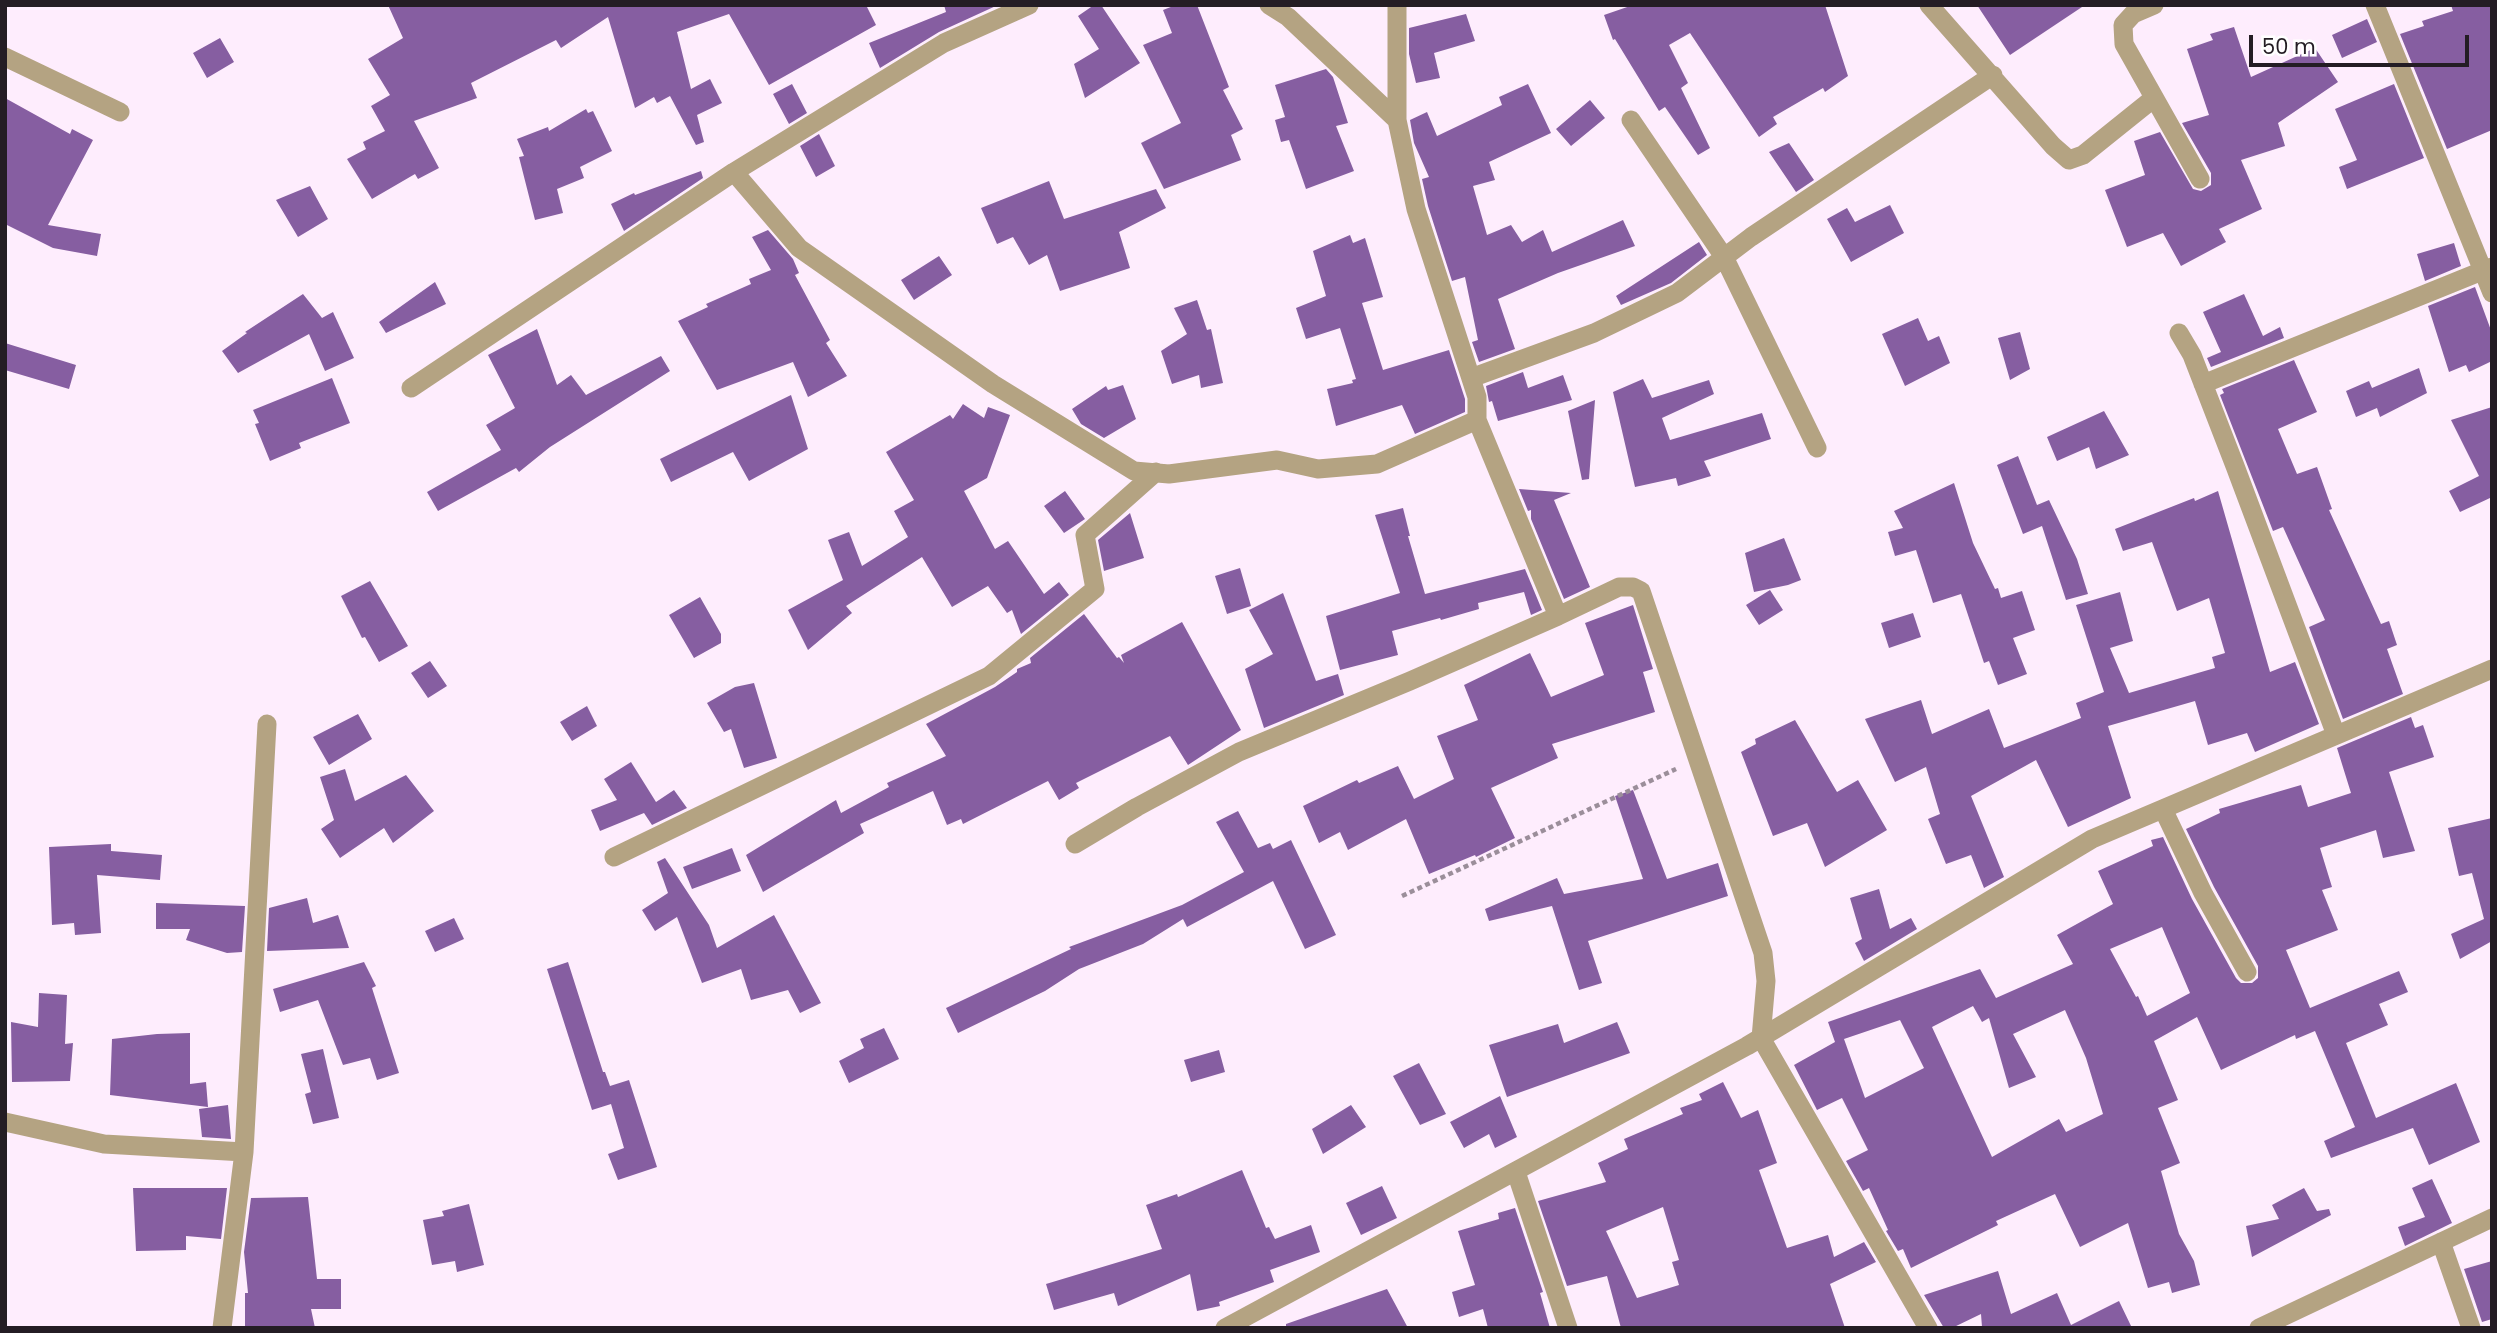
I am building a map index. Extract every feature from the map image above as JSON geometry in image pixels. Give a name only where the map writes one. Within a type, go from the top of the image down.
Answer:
[{"type":"street","points":[[411,388],[734,172],[944,43],[1029,5]]},
{"type":"street","points":[[1269,5],[1288,17],[1397,120]]},
{"type":"street","points":[[1397,5],[1397,120],[1416,209],[1477,397],[1476,420],[1558,616]]},
{"type":"street","points":[[1929,5],[2053,146],[2069,160],[2083,156],[2154,98]]},
{"type":"street","points":[[2154,5],[2133,14],[2123,25],[2124,44],[2200,179]]},
{"type":"street","points":[[2375,5],[2488,269],[2492,293]]},
{"type":"street","points":[[5,58],[121,112]]},
{"type":"street","points":[[1471,378],[1594,333],[1677,293],[1724,257],[1993,75]]},
{"type":"street","points":[[1631,120],[1724,257],[1817,447]]},
{"type":"street","points":[[734,172],[799,248],[993,384],[1135,471],[1169,474],[1277,460],[1318,469],[1377,464],[1476,420]]},
{"type":"street","points":[[2203,384],[2488,269]]},
{"type":"street","points":[[2179,333],[2192,355],[2336,735]]},
{"type":"street","points":[[614,857],[989,676],[1095,589],[1085,535],[1156,472]]},
{"type":"street","points":[[1075,844],[1239,752],[1558,616],[1619,587],[1633,587],[1641,592],[1763,953],[1766,981],[1761,1038],[1928,1328]]},
{"type":"street","points":[[1225,1328],[1761,1038],[2092,839],[2492,669]]},
{"type":"street","points":[[222,1328],[244,1152],[267,724]]},
{"type":"street","points":[[2163,809],[2203,893],[2247,972]]},
{"type":"street","points":[[5,1122],[104,1144],[244,1152]]},
{"type":"street","points":[[1516,1172],[1568,1328]]},
{"type":"street","points":[[2259,1328],[2492,1218]]},
{"type":"street","points":[[2441,1242],[2471,1328]]},
{"type":"path","points":[[1402,896],[1696,760]]},
{"type":"building","points":[[388,5],[866,5],[876,25],[769,85],[729,14],[677,32],[691,89],[710,79],[722,103],[697,115],[704,142],[696,145],[670,96],[657,103],[654,97],[635,108],[608,17],[561,48],[556,40],[471,83],[477,98],[414,121],[439,168],[418,179],[415,174],[372,199],[347,159],[366,149],[363,142],[385,131],[371,106],[390,95],[368,59],[403,38]]},
{"type":"building","points":[[944,5],[998,5],[939,32],[880,68],[869,43],[946,12]]},
{"type":"building","points":[[1094,5],[1101,5],[1140,63],[1085,98],[1074,64],[1099,49],[1078,16]]},
{"type":"building","points":[[1176,5],[1197,5],[1229,87],[1223,90],[1243,129],[1231,135],[1241,160],[1164,189],[1141,143],[1181,123],[1143,45],[1172,33],[1163,10]]},
{"type":"building","points":[[1633,5],[1825,5],[1848,76],[1825,92],[1823,88],[1773,117],[1777,124],[1759,137],[1690,33],[1669,45],[1688,83],[1681,88],[1710,148],[1698,155],[1665,107],[1659,111],[1615,39],[1613,40],[1604,15]]},
{"type":"building","points":[[1977,5],[2085,5],[2010,55]]},
{"type":"building","points":[[2451,5],[2492,5],[2492,130],[2447,149],[2400,34],[2424,26],[2422,21],[2453,11]]},
{"type":"building","points":[[1466,14],[1475,41],[1434,53],[1440,78],[1416,83],[1409,54],[1409,28]]},
{"type":"building","points":[[2367,19],[2377,42],[2342,58],[2332,35]]},
{"type":"building","points":[[2234,27],[2251,77],[2315,48],[2338,82],[2278,123],[2285,146],[2241,160],[2262,209],[2219,229],[2226,242],[2181,266],[2163,233],[2127,247],[2105,190],[2145,175],[2134,141],[2160,132],[2193,189],[2201,191],[2211,185],[2211,173],[2182,123],[2209,115],[2187,49],[2213,40],[2210,34]]},
{"type":"building","points":[[220,38],[234,62],[207,78],[193,53]]},
{"type":"building","points":[[1326,69],[1333,77],[1348,123],[1336,126],[1354,171],[1306,189],[1289,140],[1281,142],[1275,120],[1285,117],[1275,85]]},
{"type":"building","points":[[792,84],[807,113],[789,124],[773,94]]},
{"type":"building","points":[[1528,84],[1551,133],[1489,162],[1495,180],[1473,186],[1487,235],[1511,225],[1522,242],[1543,230],[1552,252],[1623,220],[1635,246],[1558,273],[1498,299],[1515,349],[1479,362],[1472,342],[1478,340],[1465,277],[1452,281],[1428,206],[1422,179],[1429,177],[1414,143],[1410,120],[1427,112],[1437,136],[1502,105],[1499,97]]},
{"type":"building","points":[[2394,84],[2424,158],[2347,189],[2339,167],[2357,160],[2335,109]]},
{"type":"building","points":[[5,98],[70,134],[72,129],[93,140],[48,225],[101,234],[97,256],[53,248],[5,224]]},
{"type":"building","points":[[1590,100],[1605,118],[1571,146],[1556,129]]},
{"type":"building","points":[[586,109],[588,113],[593,111],[612,151],[580,167],[584,178],[557,189],[563,213],[535,220],[519,157],[524,156],[517,139],[548,127],[549,131]]},
{"type":"building","points":[[819,134],[835,166],[816,177],[800,146]]},
{"type":"building","points":[[1789,143],[1814,180],[1796,192],[1769,152]]},
{"type":"building","points":[[701,171],[703,178],[624,231],[611,204],[634,193],[635,195]]},
{"type":"building","points":[[1049,181],[1064,219],[1156,189],[1166,208],[1119,232],[1130,268],[1060,291],[1047,255],[1029,265],[1013,237],[997,244],[981,208]]},
{"type":"building","points":[[310,186],[328,219],[298,237],[276,200]]},
{"type":"building","points":[[1890,205],[1904,233],[1851,262],[1827,219],[1847,208],[1855,222]]},
{"type":"building","points":[[768,230],[793,259],[799,273],[795,275],[830,340],[826,343],[847,376],[808,397],[793,362],[717,390],[678,321],[708,307],[706,304],[751,284],[749,279],[771,270],[752,237]]},
{"type":"building","points":[[1350,235],[1353,243],[1365,238],[1383,297],[1362,303],[1383,370],[1449,350],[1465,399],[1465,412],[1415,434],[1402,405],[1336,426],[1327,389],[1353,383],[1352,380],[1356,379],[1340,328],[1306,339],[1296,308],[1326,296],[1313,251]]},
{"type":"building","points":[[1699,242],[1707,255],[1671,283],[1621,305],[1616,296]]},
{"type":"building","points":[[2454,243],[2461,266],[2425,281],[2417,254]]},
{"type":"building","points":[[939,256],[952,275],[914,300],[901,280]]},
{"type":"building","points":[[435,282],[446,304],[386,333],[379,322]]},
{"type":"building","points":[[2475,287],[2492,333],[2492,361],[2469,372],[2466,365],[2449,372],[2428,306],[2418,310]]},
{"type":"building","points":[[303,294],[322,318],[333,312],[354,358],[325,371],[309,334],[238,373],[222,351],[247,333],[245,332]]},
{"type":"building","points":[[2244,294],[2263,336],[2280,327],[2284,338],[2211,367],[2207,358],[2221,352],[2203,312]]},
{"type":"building","points":[[1197,300],[1207,330],[1211,329],[1223,383],[1201,388],[1199,375],[1172,384],[1161,351],[1187,334],[1174,308]]},
{"type":"building","points":[[1918,318],[1928,341],[1939,336],[1950,363],[1905,386],[1882,334]]},
{"type":"building","points":[[537,329],[557,385],[571,375],[586,395],[661,356],[670,371],[550,447],[519,472],[516,468],[438,511],[427,492],[501,450],[486,425],[515,408],[488,355]]},
{"type":"building","points":[[2020,332],[2030,369],[2010,380],[1998,338]]},
{"type":"building","points":[[5,343],[76,365],[69,389],[5,370]]},
{"type":"building","points":[[2294,360],[2317,412],[2278,429],[2297,474],[2317,467],[2332,509],[2329,510],[2381,624],[2389,621],[2397,645],[2387,649],[2403,694],[2343,719],[2309,627],[2325,620],[2283,527],[2273,531],[2220,395],[2224,393],[2222,389]]},
{"type":"building","points":[[2419,368],[2427,393],[2380,417],[2377,408],[2356,417],[2346,391],[2369,381],[2372,388]]},
{"type":"building","points":[[1523,372],[1528,388],[1563,375],[1572,400],[1498,421],[1492,401],[1489,402],[1486,386]]},
{"type":"building","points":[[332,378],[350,423],[299,443],[301,448],[270,461],[255,424],[259,423],[253,410]]},
{"type":"building","points":[[1643,379],[1652,398],[1709,380],[1714,394],[1662,418],[1670,440],[1762,413],[1771,439],[1704,461],[1711,476],[1678,486],[1676,478],[1635,487],[1613,392]]},
{"type":"building","points":[[1123,385],[1136,419],[1104,438],[1081,424],[1072,409],[1106,386],[1108,390]]},
{"type":"building","points":[[791,395],[808,449],[749,481],[733,452],[671,482],[660,459]]},
{"type":"building","points":[[1595,400],[1589,479],[1582,480],[1568,411]]},
{"type":"building","points":[[963,404],[984,418],[988,407],[1010,415],[987,478],[964,491],[995,549],[1008,541],[1044,594],[1059,582],[1069,595],[1021,634],[1012,610],[1007,613],[988,586],[952,607],[922,557],[846,606],[852,613],[808,650],[788,610],[843,580],[828,540],[849,532],[862,566],[908,537],[894,511],[914,500],[886,452],[950,415],[953,419]]},
{"type":"building","points":[[2492,407],[2492,500],[2490,498],[2460,512],[2449,491],[2479,476],[2451,420]]},
{"type":"building","points":[[2104,411],[2129,455],[2096,469],[2089,447],[2057,461],[2047,437]]},
{"type":"building","points":[[2018,456],[2037,505],[2049,500],[2077,559],[2088,594],[2066,600],[2042,526],[2023,534],[1997,465]]},
{"type":"building","points":[[1954,483],[1973,543],[1995,589],[1998,588],[2001,598],[2022,591],[2035,630],[2013,638],[2027,674],[1998,685],[1989,661],[1984,663],[1961,594],[1933,603],[1916,550],[1895,556],[1888,532],[1903,528],[1894,511]]},
{"type":"building","points":[[1519,489],[1571,493],[1554,500],[1590,587],[1564,599],[1531,519],[1531,510],[1528,511]]},
{"type":"building","points":[[1065,491],[1085,519],[1064,533],[1044,506]]},
{"type":"building","points":[[2218,491],[2270,672],[2295,662],[2319,724],[2255,752],[2247,733],[2208,745],[2195,701],[2108,726],[2131,798],[2068,827],[2036,760],[1971,796],[2004,877],[1984,888],[1971,855],[1946,864],[1928,819],[1940,814],[1926,767],[1895,782],[1865,719],[1921,700],[1932,734],[1989,709],[2004,748],[2081,718],[2076,703],[2104,692],[2076,605],[2120,592],[2133,641],[2110,648],[2129,693],[2215,668],[2212,657],[2225,653],[2209,598],[2177,611],[2152,542],[2123,551],[2115,529]]},
{"type":"building","points":[[1403,508],[1425,594],[1525,569],[1542,610],[1531,615],[1524,592],[1478,603],[1479,609],[1392,631],[1398,655],[1340,670],[1326,616],[1400,593],[1375,515]]},
{"type":"building","points":[[1130,513],[1144,558],[1104,571],[1098,540]]},
{"type":"building","points":[[1784,538],[1801,580],[1754,592],[1745,553]]},
{"type":"building","points":[[1240,568],[1251,606],[1227,614],[1215,576]]},
{"type":"building","points":[[370,581],[408,646],[379,662],[365,637],[362,638],[341,596]]},
{"type":"building","points":[[1770,590],[1783,610],[1759,625],[1746,605]]},
{"type":"building","points":[[1283,593],[1316,681],[1338,674],[1344,695],[1264,728],[1245,669],[1273,654],[1249,610]]},
{"type":"building","points":[[700,597],[721,634],[721,643],[694,658],[669,615]]},
{"type":"building","points":[[1633,605],[1653,669],[1643,672],[1655,712],[1552,744],[1558,758],[1491,788],[1515,838],[1476,857],[1475,855],[1429,874],[1406,819],[1348,850],[1340,832],[1319,843],[1303,806],[1357,780],[1359,783],[1398,766],[1414,799],[1454,779],[1437,736],[1478,720],[1464,685],[1530,653],[1551,697],[1604,675],[1585,623]]},
{"type":"building","points":[[1913,613],[1921,637],[1889,648],[1881,623]]},
{"type":"building","points":[[1084,614],[1117,658],[1124,663],[1121,655],[1182,622],[1241,730],[1188,765],[1170,736],[1076,783],[1079,788],[1059,800],[1048,781],[963,824],[961,819],[947,825],[933,791],[860,824],[864,833],[763,892],[746,855],[836,800],[841,813],[889,787],[887,783],[946,756],[926,724],[995,687],[1017,672],[1017,669],[1031,663],[1030,658]]},
{"type":"building","points":[[430,661],[447,686],[428,698],[411,673]]},
{"type":"building","points":[[754,683],[777,758],[744,768],[731,729],[724,732],[707,703],[735,687]]},
{"type":"building","points":[[587,706],[597,726],[572,741],[560,722]]},
{"type":"building","points":[[358,714],[372,739],[329,765],[313,737]]},
{"type":"building","points":[[2411,717],[2415,728],[2423,725],[2434,757],[2389,772],[2415,851],[2383,858],[2376,830],[2320,848],[2332,887],[2322,890],[2338,930],[2286,950],[2310,1008],[2399,971],[2408,992],[2379,1004],[2388,1025],[2346,1043],[2376,1118],[2456,1083],[2480,1142],[2429,1165],[2413,1128],[2331,1158],[2324,1141],[2355,1127],[2315,1031],[2296,1039],[2295,1035],[2221,1070],[2197,1017],[2154,1041],[2178,1100],[2158,1108],[2180,1163],[2161,1171],[2179,1234],[2194,1261],[2200,1285],[2172,1293],[2169,1282],[2148,1288],[2128,1223],[2080,1247],[2055,1194],[1996,1221],[1998,1225],[1911,1268],[1903,1249],[1898,1251],[1886,1231],[1888,1230],[1869,1188],[1863,1191],[1846,1161],[1868,1150],[1842,1098],[1817,1110],[1794,1065],[1835,1042],[1828,1022],[1980,969],[1996,998],[2073,964],[2057,935],[2113,904],[2098,871],[2153,846],[2151,840],[2163,837],[2192,899],[2236,978],[2241,983],[2252,983],[2258,978],[2258,966],[2214,887],[2186,829],[2220,813],[2219,809],[2301,785],[2308,807],[2351,793],[2337,748]],"holes":[[[2162,927],[2190,993],[2147,1016],[2110,949]],[[1973,1006],[1982,1022],[1989,1018],[2009,1088],[2036,1077],[2013,1034],[2065,1010],[2086,1058],[2103,1114],[2066,1132],[2059,1119],[1992,1157],[1932,1027]],[[1900,1020],[1924,1068],[1865,1098],[1844,1039]]]},
{"type":"building","points":[[1795,720],[1837,792],[1858,780],[1887,830],[1825,867],[1807,823],[1773,836],[1741,752],[1756,744],[1755,739]]},
{"type":"building","points":[[631,762],[656,802],[674,790],[687,808],[652,825],[644,813],[600,831],[591,810],[617,800],[604,779]]},
{"type":"building","points":[[345,769],[355,801],[406,775],[434,811],[393,843],[384,828],[340,858],[321,829],[334,820],[320,777]]},
{"type":"building","points":[[1633,790],[1667,879],[1718,863],[1728,896],[1588,941],[1602,983],[1579,990],[1552,906],[1489,921],[1485,909],[1557,878],[1564,894],[1643,879],[1615,796]]},
{"type":"building","points":[[1238,811],[1258,848],[1270,843],[1273,849],[1291,840],[1336,935],[1305,949],[1273,881],[1187,927],[1183,919],[1143,944],[1079,969],[1045,991],[958,1033],[946,1008],[1071,949],[1069,947],[1182,905],[1244,872],[1216,822]]},
{"type":"building","points":[[2492,818],[2492,941],[2460,959],[2451,934],[2484,919],[2472,873],[2459,876],[2448,828]]},
{"type":"building","points":[[111,844],[111,851],[162,855],[160,880],[97,875],[101,933],[75,935],[74,923],[52,925],[49,847]]},
{"type":"building","points":[[732,848],[741,871],[692,889],[683,867]]},
{"type":"building","points":[[665,858],[709,925],[717,948],[774,915],[821,1003],[800,1013],[788,990],[751,1000],[741,969],[702,983],[677,917],[655,931],[642,910],[668,893],[657,862]]},
{"type":"building","points":[[1879,889],[1890,929],[1911,918],[1917,929],[1864,961],[1855,943],[1862,939],[1850,898]]},
{"type":"building","points":[[307,898],[313,923],[338,915],[349,948],[267,951],[269,908]]},
{"type":"building","points":[[156,903],[245,906],[242,952],[227,953],[186,940],[190,929],[156,929]]},
{"type":"building","points":[[454,918],[464,939],[435,952],[425,931]]},
{"type":"building","points":[[364,962],[376,986],[372,988],[399,1073],[377,1080],[370,1058],[343,1065],[318,1000],[280,1012],[273,989]]},
{"type":"building","points":[[568,962],[603,1072],[610,1086],[629,1080],[657,1167],[618,1180],[608,1154],[624,1148],[611,1104],[592,1110],[547,969]]},
{"type":"building","points":[[39,993],[67,995],[65,1044],[73,1043],[70,1081],[12,1082],[11,1022],[38,1027]]},
{"type":"building","points":[[1617,1022],[1630,1053],[1507,1097],[1489,1045],[1558,1024],[1564,1043]]},
{"type":"building","points":[[884,1028],[899,1059],[849,1083],[839,1061],[864,1048],[860,1039]]},
{"type":"building","points":[[190,1033],[190,1084],[206,1082],[208,1107],[110,1095],[112,1039]]},
{"type":"building","points":[[323,1049],[339,1118],[313,1124],[305,1094],[311,1092],[301,1054]]},
{"type":"building","points":[[1219,1050],[1225,1072],[1191,1082],[1184,1060]]},
{"type":"building","points":[[1419,1063],[1446,1114],[1420,1125],[1393,1076]]},
{"type":"building","points":[[1723,1082],[1741,1118],[1758,1110],[1777,1163],[1759,1170],[1787,1248],[1828,1235],[1834,1257],[1864,1242],[1876,1262],[1830,1284],[1845,1328],[1621,1328],[1607,1276],[1567,1286],[1538,1201],[1606,1182],[1598,1163],[1628,1149],[1624,1139],[1683,1114],[1680,1108],[1702,1100],[1699,1094]],"holes":[[[1663,1207],[1679,1260],[1672,1262],[1679,1285],[1637,1298],[1606,1231]]]},
{"type":"building","points":[[1500,1096],[1517,1137],[1495,1148],[1489,1134],[1464,1148],[1450,1122]]},
{"type":"building","points":[[228,1105],[231,1139],[202,1137],[199,1109]]},
{"type":"building","points":[[1351,1105],[1366,1127],[1323,1154],[1312,1129]]},
{"type":"building","points":[[1242,1170],[1266,1228],[1269,1227],[1275,1239],[1311,1225],[1320,1252],[1270,1270],[1274,1282],[1219,1302],[1220,1306],[1197,1311],[1190,1274],[1118,1306],[1114,1293],[1054,1310],[1046,1284],[1162,1249],[1146,1205],[1177,1194],[1178,1197]]},
{"type":"building","points":[[2432,1179],[2452,1223],[2405,1246],[2398,1227],[2425,1217],[2412,1188]]},
{"type":"building","points":[[1382,1186],[1397,1218],[1361,1235],[1346,1203]]},
{"type":"building","points":[[133,1188],[227,1188],[221,1239],[186,1236],[186,1250],[136,1251]]},
{"type":"building","points":[[2304,1188],[2317,1211],[2329,1209],[2331,1215],[2252,1257],[2246,1226],[2279,1219],[2272,1205]]},
{"type":"building","points":[[308,1197],[317,1279],[341,1279],[341,1309],[311,1309],[315,1328],[245,1328],[245,1293],[248,1293],[244,1252],[251,1198]]},
{"type":"building","points":[[469,1204],[484,1265],[457,1272],[455,1261],[432,1265],[423,1220],[444,1216],[442,1211]]},
{"type":"building","points":[[1515,1208],[1543,1292],[1540,1293],[1550,1328],[1488,1328],[1483,1309],[1459,1317],[1452,1292],[1475,1285],[1458,1231],[1499,1219],[1498,1213]]},
{"type":"building","points":[[2492,1261],[2492,1319],[2482,1322],[2464,1269]]},
{"type":"building","points":[[1998,1271],[2011,1314],[2057,1293],[2071,1325],[2119,1301],[2132,1328],[1980,1328],[1981,1314],[1952,1328],[1944,1328],[1924,1295]]},
{"type":"building","points":[[1387,1289],[1408,1328],[1286,1328],[1286,1324]]}]
